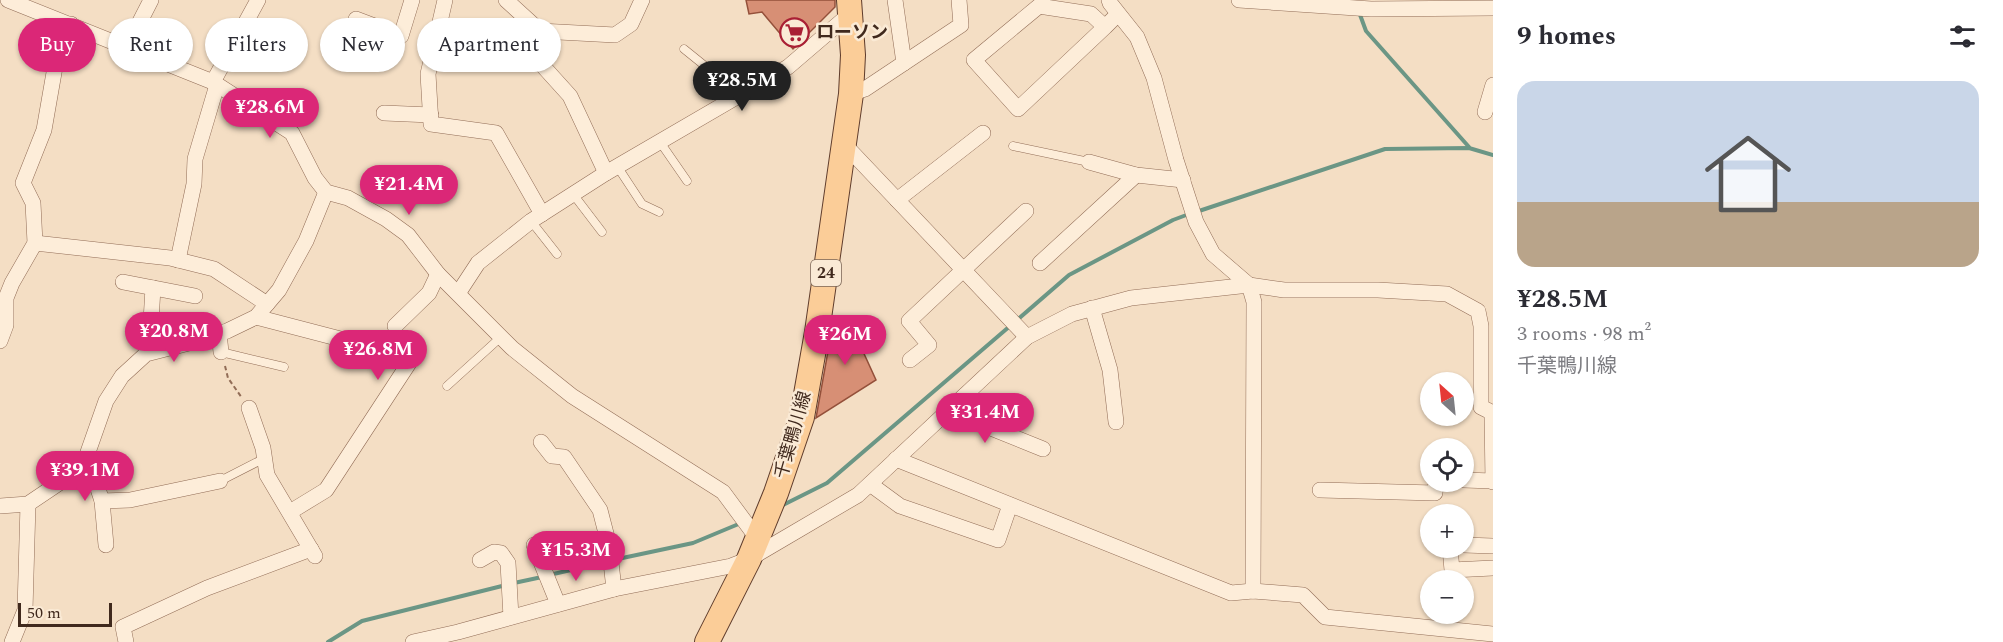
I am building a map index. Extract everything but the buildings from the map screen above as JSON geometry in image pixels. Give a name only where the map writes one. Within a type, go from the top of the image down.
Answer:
[{"type":"main road","name":"千葉鴨川線","points":[[707,642],[753,549],[776,493],[802,417],[817,332],[851,94],[853,55],[850,7]]},
{"type":"street","points":[[8,0],[54,18]]},
{"type":"street","points":[[142,18],[151,0]]},
{"type":"street","points":[[178,260],[194,184],[195,159],[215,83],[258,0]]},
{"type":"street","points":[[405,23],[412,0]]},
{"type":"street","points":[[445,0],[428,74],[431,124],[496,133],[536,217]]},
{"type":"street","points":[[506,0],[526,18]]},
{"type":"street","points":[[561,32],[615,35],[631,24],[642,0]]},
{"type":"street","points":[[895,0],[904,63]]},
{"type":"street","points":[[851,94],[865,89],[961,25],[959,0]]},
{"type":"street","points":[[1109,0],[1137,37],[1154,78],[1196,222],[1213,254],[1249,285],[1254,302],[1253,591]]},
{"type":"street","points":[[1239,0],[1371,9],[1493,8]]},
{"type":"street","points":[[1105,27],[1091,14],[1040,6],[974,60],[1018,109],[1119,15]]},
{"type":"street","points":[[459,292],[477,263],[536,217],[788,67],[850,7]]},
{"type":"street","points":[[0,341],[6,325],[6,298],[35,243],[33,203],[23,183],[44,130],[54,72]]},
{"type":"street","points":[[188,72],[215,83],[292,133],[315,178],[326,192],[348,198],[386,219],[408,235],[438,274],[459,292],[512,348],[572,396],[723,492],[753,549]]},
{"type":"street","points":[[549,72],[570,96],[612,170]]},
{"type":"street","points":[[1485,112],[1493,85]]},
{"type":"street","points":[[384,113],[431,115]]},
{"type":"street","points":[[897,200],[983,133]]},
{"type":"street","points":[[844,144],[1028,337]]},
{"type":"street","points":[[1089,162],[1136,175],[1182,180]]},
{"type":"street","points":[[1040,263],[1136,175]]},
{"type":"street","points":[[0,506],[28,504],[68,477],[87,455],[106,401],[122,376],[146,354],[219,333],[256,317],[279,290],[306,241],[326,192]]},
{"type":"street","points":[[910,360],[929,345],[909,321],[1026,211]]},
{"type":"street","points":[[35,243],[178,260],[213,269],[267,303]]},
{"type":"street","points":[[395,326],[429,293],[438,274]]},
{"type":"street","points":[[123,282],[195,296]]},
{"type":"street","points":[[413,642],[460,637],[511,617],[614,588],[730,566],[753,549],[858,495],[1028,337],[1071,314],[1131,298],[1249,285],[1284,290],[1378,290],[1447,294],[1478,311],[1486,320],[1481,407],[1492,413],[1493,482],[1474,481]]},
{"type":"street","points":[[153,288],[151,321],[162,349]]},
{"type":"street","points":[[1092,308],[1110,370],[1116,422]]},
{"type":"street","points":[[256,317],[398,354],[409,363],[326,490],[290,512]]},
{"type":"street","points":[[219,333],[221,352]]},
{"type":"street","points":[[964,396],[981,424],[1043,448]]},
{"type":"street","points":[[126,642],[123,627],[207,588],[313,552],[267,475],[265,458],[249,408]]},
{"type":"street","points":[[541,442],[552,456],[564,457],[600,510],[609,545],[614,588]]},
{"type":"street","points":[[87,455],[102,501],[106,545]]},
{"type":"street","points":[[896,459],[1231,593],[1253,591],[1303,595],[1326,617],[1493,634]]},
{"type":"street","points":[[102,501],[130,500],[220,481]]},
{"type":"street","points":[[870,484],[900,506],[998,540],[1010,505]]},
{"type":"street","points":[[1320,490],[1420,492]]},
{"type":"street","points":[[12,642],[25,610],[28,504]]},
{"type":"street","points":[[534,545],[558,604]]},
{"type":"street","points":[[1474,545],[1493,546]]},
{"type":"street","points":[[480,560],[494,552],[501,553],[508,563],[511,617]]},
{"type":"street","points":[[1451,558],[1452,570],[1493,568]]},
{"type":"lane","points":[[684,49],[711,70],[734,99]]},
{"type":"lane","points":[[660,142],[687,181]]},
{"type":"lane","points":[[1013,146],[1089,162]]},
{"type":"lane","points":[[612,170],[642,204],[659,212]]},
{"type":"lane","points":[[573,194],[602,232]]},
{"type":"lane","points":[[536,217],[557,254]]},
{"type":"lane","points":[[447,386],[501,337]]},
{"type":"lane","points":[[221,352],[284,367]]},
{"type":"lane","points":[[220,481],[265,458]]},
{"type":"path","points":[[221,352],[228,378],[249,408]]},
{"type":"waterway","points":[[1359,12],[1366,31],[1469,147]]},
{"type":"waterway","points":[[1196,212],[1385,149],[1469,148],[1493,155]]},
{"type":"waterway","points":[[1016,321],[1069,275],[1173,220],[1189,214]]},
{"type":"waterway","points":[[781,506],[827,483],[1010,326]]},
{"type":"waterway","points":[[613,560],[693,543],[741,523]]},
{"type":"waterway","points":[[549,575],[606,562]]},
{"type":"waterway","points":[[514,583],[542,577]]},
{"type":"waterway","points":[[328,642],[362,621],[506,585]]},
{"type":"place","name":"ローソン","points":[[795,32]]}]
